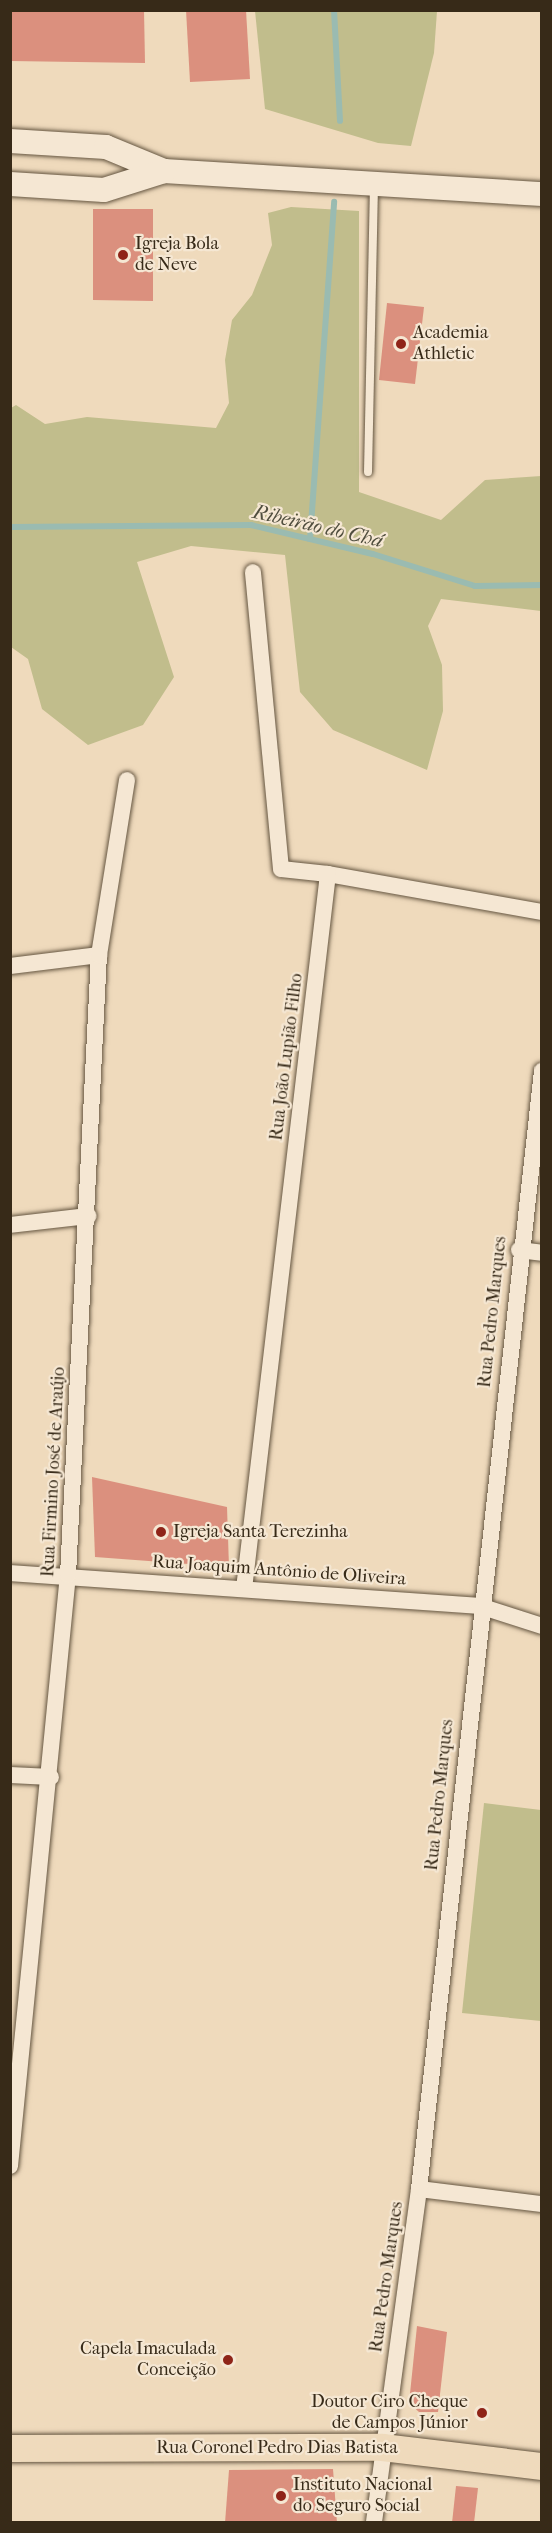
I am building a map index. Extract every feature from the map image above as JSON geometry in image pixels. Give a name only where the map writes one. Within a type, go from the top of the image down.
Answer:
[{"type":"main road","points":[[10,141],[106,147],[164,171],[542,194]]},
{"type":"main road","points":[[10,184],[104,190],[164,171]]},
{"type":"main road","name":"Rua Coronel Pedro Dias Batista","points":[[10,2448],[382,2447],[542,2466]]},
{"type":"street","points":[[253,572],[281,869],[328,874],[542,912]]},
{"type":"street","name":"Rua Firmino José de Araújo","points":[[10,2166],[51,1777],[68,1575],[88,1216],[99,955],[127,780]]},
{"type":"street","name":"Rua João Lupião Filho","points":[[244,1589],[328,874]]},
{"type":"street","points":[[10,966],[99,955]]},
{"type":"street","name":"Rua Pedro Marques","points":[[374,2523],[382,2447],[418,2189],[519,1250],[542,1071]]},
{"type":"street","points":[[10,1225],[88,1216]]},
{"type":"street","points":[[519,1250],[542,1253]]},
{"type":"street","name":"Rua Joaquim Antônio de Oliveira","points":[[10,1573],[68,1575],[480,1606],[542,1626]]},
{"type":"street","points":[[10,1775],[51,1777]]},
{"type":"street","points":[[418,2189],[542,2204]]},
{"type":"lane","points":[[368,472],[374,184]]},
{"type":"shaded area","points":[[255,11],[437,11],[434,53],[411,146],[378,143],[265,109]]},
{"type":"shaded area","points":[[291,207],[359,211],[359,492],[441,520],[485,480],[541,476],[541,611],[441,599],[428,626],[442,665],[443,711],[427,770],[333,730],[300,692],[285,555],[191,546],[137,562],[174,677],[143,725],[88,745],[42,709],[28,659],[11,647],[11,408],[16,405],[45,424],[87,417],[216,428],[229,403],[225,360],[232,320],[252,295],[272,245],[268,213]]},
{"type":"shaded area","points":[[484,1803],[541,1810],[541,2021],[462,2013]]},
{"type":"building","points":[[10,10],[144,10],[145,63],[10,61]]},
{"type":"building","points":[[186,10],[246,10],[250,79],[190,82]]},
{"type":"building","name":"Igreja Bola de Neve","points":[[93,209],[153,209],[153,301],[93,300]]},
{"type":"building","name":"Academia Athletic","points":[[387,303],[424,307],[415,384],[379,380]]},
{"type":"building","name":"Igreja Santa Terezinha","points":[[92,1477],[227,1507],[229,1567],[95,1557]]},
{"type":"building","points":[[417,2326],[447,2332],[438,2412],[419,2412],[409,2403]]},
{"type":"building","name":"Instituto Nacional do Seguro Social","points":[[333,2469],[337,2523],[225,2523],[229,2470]]},
{"type":"building","points":[[456,2486],[478,2488],[474,2523],[452,2523]]},
{"type":"waterway","points":[[334,10],[340,121]]},
{"type":"waterway","points":[[310,539],[334,202]]},
{"type":"waterway","name":"Ribeirão do Chá","points":[[10,527],[251,525],[373,554],[475,586],[542,585]]},
{"type":"place","name":"Igreja Bola de Neve","points":[[123,255]]},
{"type":"place","name":"Academia Athletic","points":[[401,344]]},
{"type":"place","name":"Igreja Santa Terezinha","points":[[161,1532]]},
{"type":"place","name":"Capela Imaculada Conceição","points":[[228,2360]]},
{"type":"place","name":"Doutor Ciro Cheque de Campos Júnior","points":[[482,2413]]},
{"type":"place","name":"Instituto Nacional do Seguro Social","points":[[281,2496]]}]
